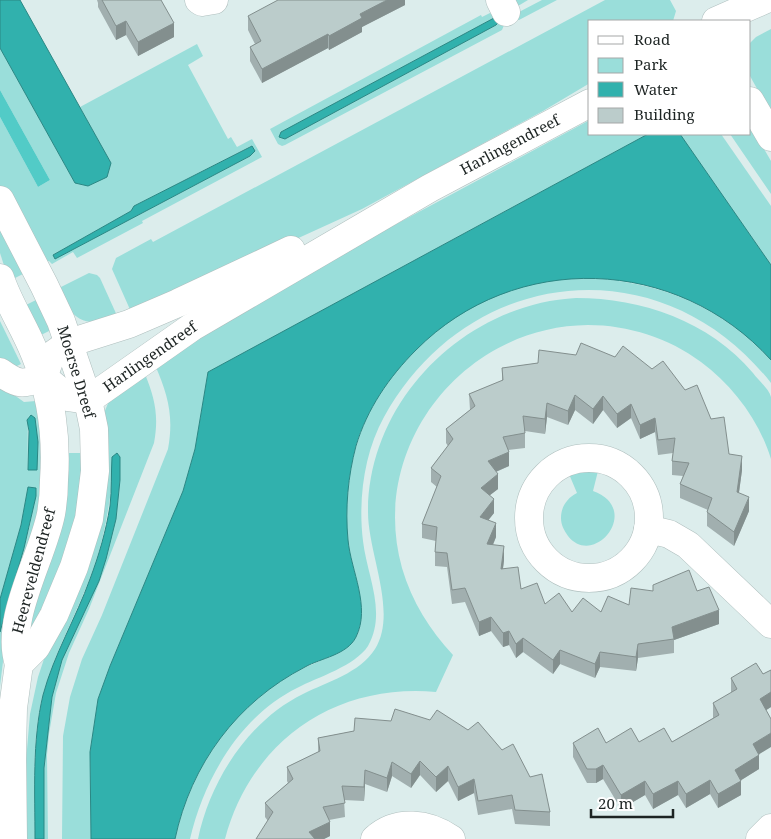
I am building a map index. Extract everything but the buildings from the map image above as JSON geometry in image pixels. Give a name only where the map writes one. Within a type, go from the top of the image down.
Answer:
[{"type":"street","points":[[718,20],[764,0]]},
{"type":"street","points":[[751,26],[771,14]]},
{"type":"street","points":[[751,103],[771,137]]},
{"type":"street","name":"Harlingendreef","points":[[430,188],[178,303],[129,324],[69,343],[51,356],[43,377],[67,397],[88,400],[192,327],[430,188],[588,104]]},
{"type":"street","name":"Moerse Dreef","points":[[0,200],[61,321],[88,400],[94,429],[95,471],[89,519],[74,567],[54,615],[36,648],[19,664]]},
{"type":"street","name":"Heereveldendreef","points":[[0,278],[35,354],[43,377],[54,434],[54,481],[50,515],[22,608],[16,635],[15,651],[19,664]]},
{"type":"street","points":[[0,372],[11,380],[20,383],[29,383],[43,377]]},
{"type":"street","points":[[584,458],[600,459],[615,464],[628,472],[638,484],[646,498],[649,513],[648,529],[644,542],[636,555],[626,565],[601,577],[586,578],[557,569],[544,558],[535,544],[530,528],[530,511],[534,495],[542,480],[554,469],[568,462],[584,458]]},
{"type":"street","points":[[648,529],[669,534],[688,545],[771,624]]},
{"type":"street","points":[[13,839],[13,708],[19,664]]},
{"type":"street","points":[[375,839],[392,828],[407,825],[423,826],[437,830],[451,839]]},
{"type":"street","points":[[760,839],[771,828]]},
{"type":"green space","points":[[506,0],[528,0],[518,6],[519,12],[542,0],[557,0],[519,20],[516,19]]},
{"type":"green space","points":[[605,0],[670,0],[676,11],[673,20],[588,20],[588,84],[543,111],[362,209],[132,314],[112,269],[116,258],[151,239],[153,242]]},
{"type":"green space","points":[[490,13],[504,25],[502,30],[285,145],[278,144],[270,129],[481,15],[482,17]],"holes":[[[492,19],[496,25],[285,139],[279,137],[281,132]]]},
{"type":"green space","points":[[771,29],[771,114],[751,78],[751,42]]},
{"type":"green space","points":[[197,44],[203,56],[188,65],[228,139],[231,137],[237,147],[252,139],[262,157],[77,258],[73,252],[52,264],[49,261],[42,264],[0,190],[0,117],[38,187],[50,180],[0,90],[0,48],[75,183],[91,184],[107,176],[111,163],[80,107]],"holes":[[[251,146],[254,151],[250,156],[55,259],[53,255],[131,211],[134,206]]]},
{"type":"green space","points":[[588,121],[588,135],[646,135],[208,372],[195,449],[183,491],[98,699],[90,752],[91,839],[62,839],[63,736],[70,697],[82,659],[102,615],[168,449],[170,437],[169,406],[155,365],[227,315]]},
{"type":"green space","points":[[751,127],[771,161],[771,194],[731,135],[751,135]]},
{"type":"green space","points":[[681,135],[722,135],[771,206],[771,265]]},
{"type":"green space","points":[[0,228],[25,273],[9,281],[0,253]]},
{"type":"green space","points":[[89,273],[100,278],[119,320],[96,322],[80,319],[69,309],[63,300],[57,289]]},
{"type":"green space","points":[[588,278],[615,280],[665,291],[710,311],[752,341],[771,360],[771,383],[727,338],[676,308],[623,293],[568,291],[515,303],[465,328],[420,366],[384,417],[367,461],[361,509],[363,541],[376,607],[376,620],[368,646],[362,653],[345,665],[297,688],[277,700],[258,715],[227,751],[215,772],[196,816],[190,839],[175,839],[191,789],[202,766],[232,724],[249,705],[292,674],[334,655],[349,645],[359,630],[361,603],[347,533],[348,488],[353,459],[361,431],[378,396],[391,376],[426,339],[446,323],[489,298],[530,285]]},
{"type":"green space","points":[[576,298],[625,302],[649,308],[695,326],[716,339],[753,373],[771,397],[771,459],[760,431],[752,417],[724,382],[713,371],[689,354],[648,334],[618,327],[588,325],[543,331],[501,346],[465,370],[435,402],[413,438],[399,479],[395,523],[402,568],[416,604],[437,636],[453,655],[436,692],[399,692],[364,697],[332,709],[302,725],[277,747],[255,773],[237,804],[225,839],[198,839],[204,817],[222,775],[234,755],[249,736],[283,706],[303,694],[352,671],[369,657],[375,649],[381,634],[384,618],[380,582],[369,528],[368,512],[372,471],[385,432],[405,397],[430,365],[461,339],[497,318],[535,304]]},
{"type":"green space","points":[[38,299],[51,330],[35,338],[20,308]]},
{"type":"green space","points":[[0,321],[21,364],[15,367],[0,362]]},
{"type":"green space","points":[[145,374],[155,408],[154,443],[89,609],[69,653],[56,693],[47,755],[48,839],[44,839],[44,768],[52,697],[62,660],[99,581],[106,559],[116,519],[120,480],[120,458],[119,455],[115,454],[108,511],[98,553],[88,583],[54,662],[43,694],[35,748],[35,839],[27,839],[26,761],[30,714],[44,659],[73,596],[104,413],[109,401]]},
{"type":"green space","points":[[0,385],[24,402],[36,401],[41,421],[46,491],[5,645],[0,686],[0,632],[30,525],[36,488],[28,487],[21,525],[0,599]],"holes":[[[29,416],[38,442],[36,470],[28,470]]]},
{"type":"green space","points":[[68,453],[85,453],[83,488],[65,565],[27,638]]},
{"type":"green space","points":[[583,471],[598,471],[593,491],[607,499],[614,510],[614,522],[609,533],[601,541],[590,545],[579,544],[568,536],[561,521],[561,514],[565,503],[577,493],[569,474]]},
{"type":"shaded area","points":[[0,90],[50,180],[38,187],[0,117]]},
{"type":"water","points":[[0,0],[20,0],[111,163],[107,177],[88,186],[75,183],[0,48]]},
{"type":"water","points":[[494,18],[498,23],[496,25],[285,139],[279,137],[281,132]]},
{"type":"water","points":[[646,135],[681,135],[771,265],[771,360],[733,326],[690,300],[643,285],[595,278],[547,282],[500,295],[456,317],[416,350],[388,382],[373,406],[356,446],[351,469],[347,528],[362,614],[356,637],[352,643],[340,652],[305,667],[281,681],[258,698],[238,717],[220,738],[192,785],[175,839],[91,839],[90,752],[98,699],[183,491],[195,449],[208,372]]},
{"type":"water","points":[[252,146],[255,151],[250,156],[55,259],[53,255],[131,211],[134,206]]},
{"type":"water","points":[[31,415],[35,418],[38,442],[37,470],[28,470],[29,431],[27,420]]},
{"type":"water","points":[[117,453],[120,457],[120,480],[116,519],[106,559],[99,581],[62,660],[52,697],[44,768],[44,839],[35,839],[36,748],[39,712],[53,665],[84,594],[99,552],[110,506],[112,457]]},
{"type":"water","points":[[28,487],[36,488],[36,496],[24,548],[0,632],[0,599],[21,525]]}]
